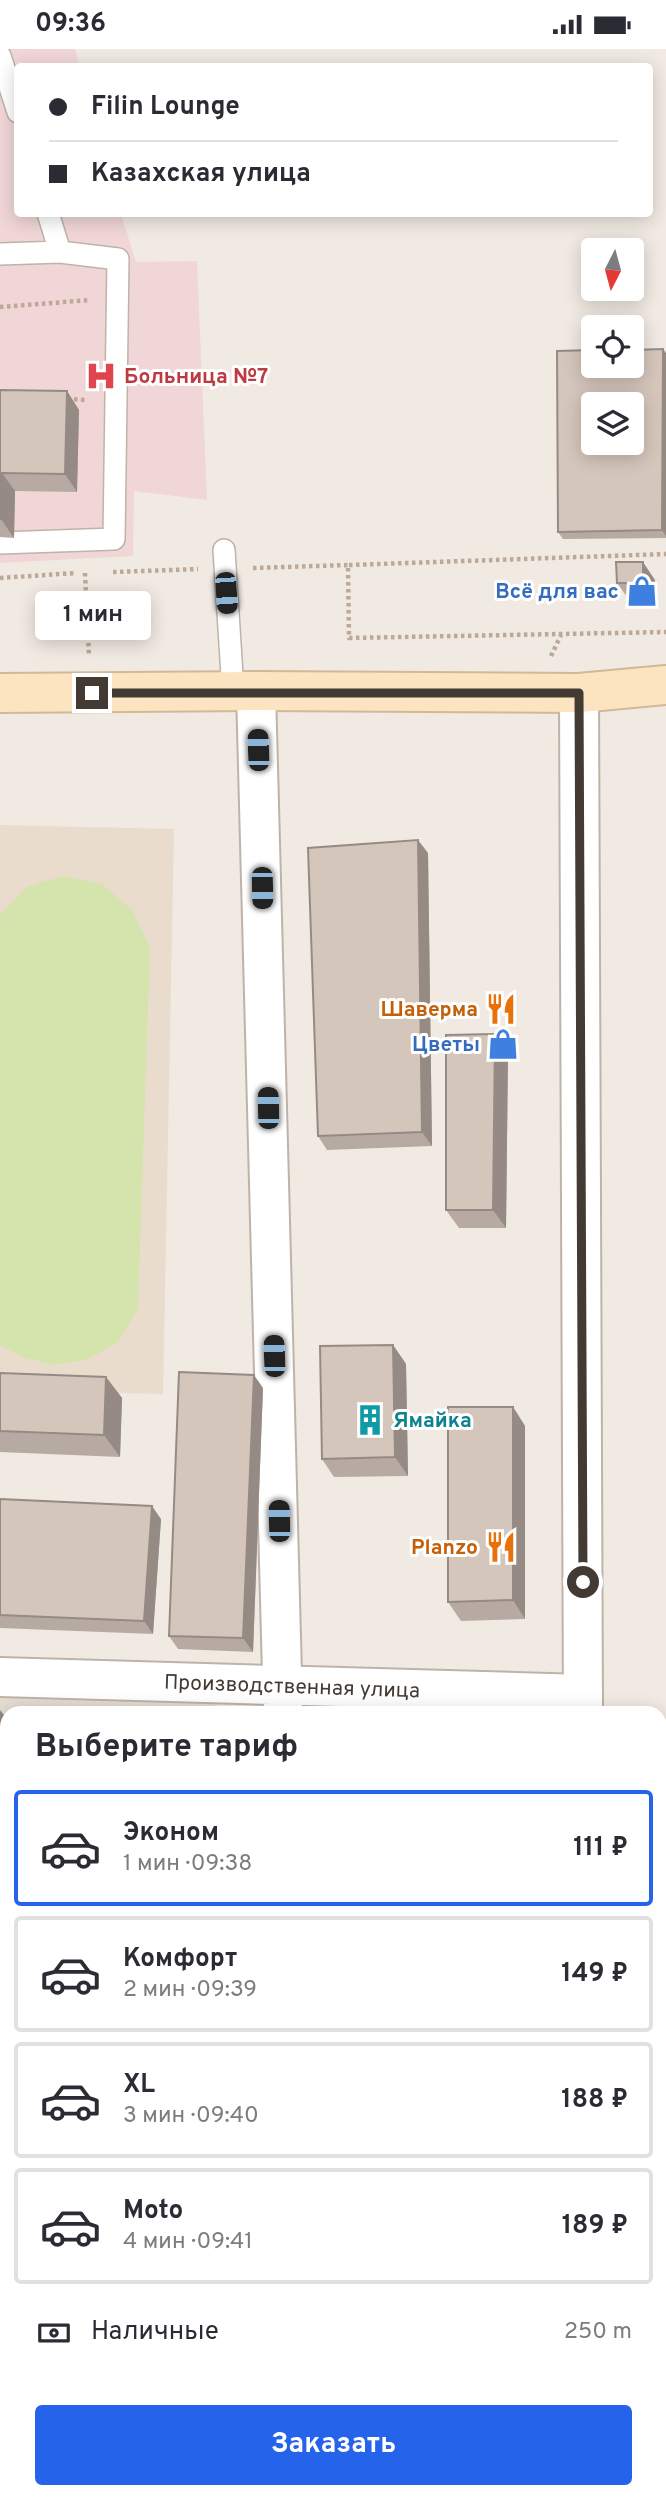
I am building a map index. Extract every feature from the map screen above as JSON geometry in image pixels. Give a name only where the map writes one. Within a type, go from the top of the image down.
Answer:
[{"type":"main road","points":[[0,693],[579,693],[666,685]]},
{"type":"street","points":[[245,691],[283,1700]]},
{"type":"street","points":[[579,693],[583,1704]]},
{"type":"street","name":"Производственная улица","points":[[0,1677],[283,1700],[583,1704]]},
{"type":"lane","points":[[0,56],[14,100]]},
{"type":"lane","points":[[49,217],[60,252]]},
{"type":"lane","points":[[0,254],[60,252],[118,259],[114,539],[0,543]]},
{"type":"lane","points":[[224,559],[245,691]]},
{"type":"path","points":[[0,307],[90,300],[90,313]]},
{"type":"path","points":[[87,388],[87,413]]},
{"type":"path","points":[[62,399],[87,400]]},
{"type":"path","points":[[99,572],[224,559],[348,565],[666,554]]},
{"type":"path","points":[[348,565],[349,638],[666,632]]},
{"type":"path","points":[[0,578],[85,573],[92,693]]},
{"type":"shaded area","name":"Больница №7","points":[[0,49],[75,49],[78,63],[14,63],[14,217],[122,217],[136,262],[197,261],[207,500],[134,491],[133,556],[0,563]]},
{"type":"shaded area","points":[[0,825],[174,829],[163,1394],[0,1390]]},
{"type":"shaded area","points":[[0,1679],[217,1685],[216,1706],[0,1706]]},
{"type":"green space","points":[[64,876],[102,884],[133,911],[150,948],[138,1309],[118,1342],[86,1360],[53,1365],[20,1356],[0,1345],[0,915],[26,887]]},
{"type":"building","points":[[663,349],[662,530],[558,532],[557,351],[581,350],[581,378],[644,378],[644,350]]},
{"type":"building","points":[[0,390],[67,391],[65,474],[2,473],[1,519],[0,519]]},
{"type":"building","points":[[616,562],[643,562],[643,583],[617,583]]},
{"type":"building","points":[[418,840],[422,1132],[318,1136],[308,848]]},
{"type":"building","points":[[495,1034],[493,1210],[446,1210],[446,1035]]},
{"type":"building","name":"Ямайка","points":[[393,1345],[395,1457],[322,1459],[320,1346]]},
{"type":"building","points":[[179,1372],[254,1375],[243,1638],[169,1636]]},
{"type":"building","points":[[0,1373],[106,1377],[104,1435],[0,1431]]},
{"type":"building","points":[[448,1407],[513,1407],[513,1600],[448,1602]]},
{"type":"building","points":[[0,1499],[152,1506],[144,1621],[0,1615]]},
{"type":"place","name":"Больница №7","points":[[101,376]]},
{"type":"place","name":"Всё для вас","points":[[642,591]]},
{"type":"place","name":"Шаверма","points":[[501,1009]]},
{"type":"place","name":"Цветы","points":[[503,1044]]},
{"type":"place","name":"Ямайка","points":[[370,1420]]},
{"type":"place","name":"Planzo","points":[[501,1547]]},
{"type":"route","points":[[92,693],[579,693],[583,1582]]}]
